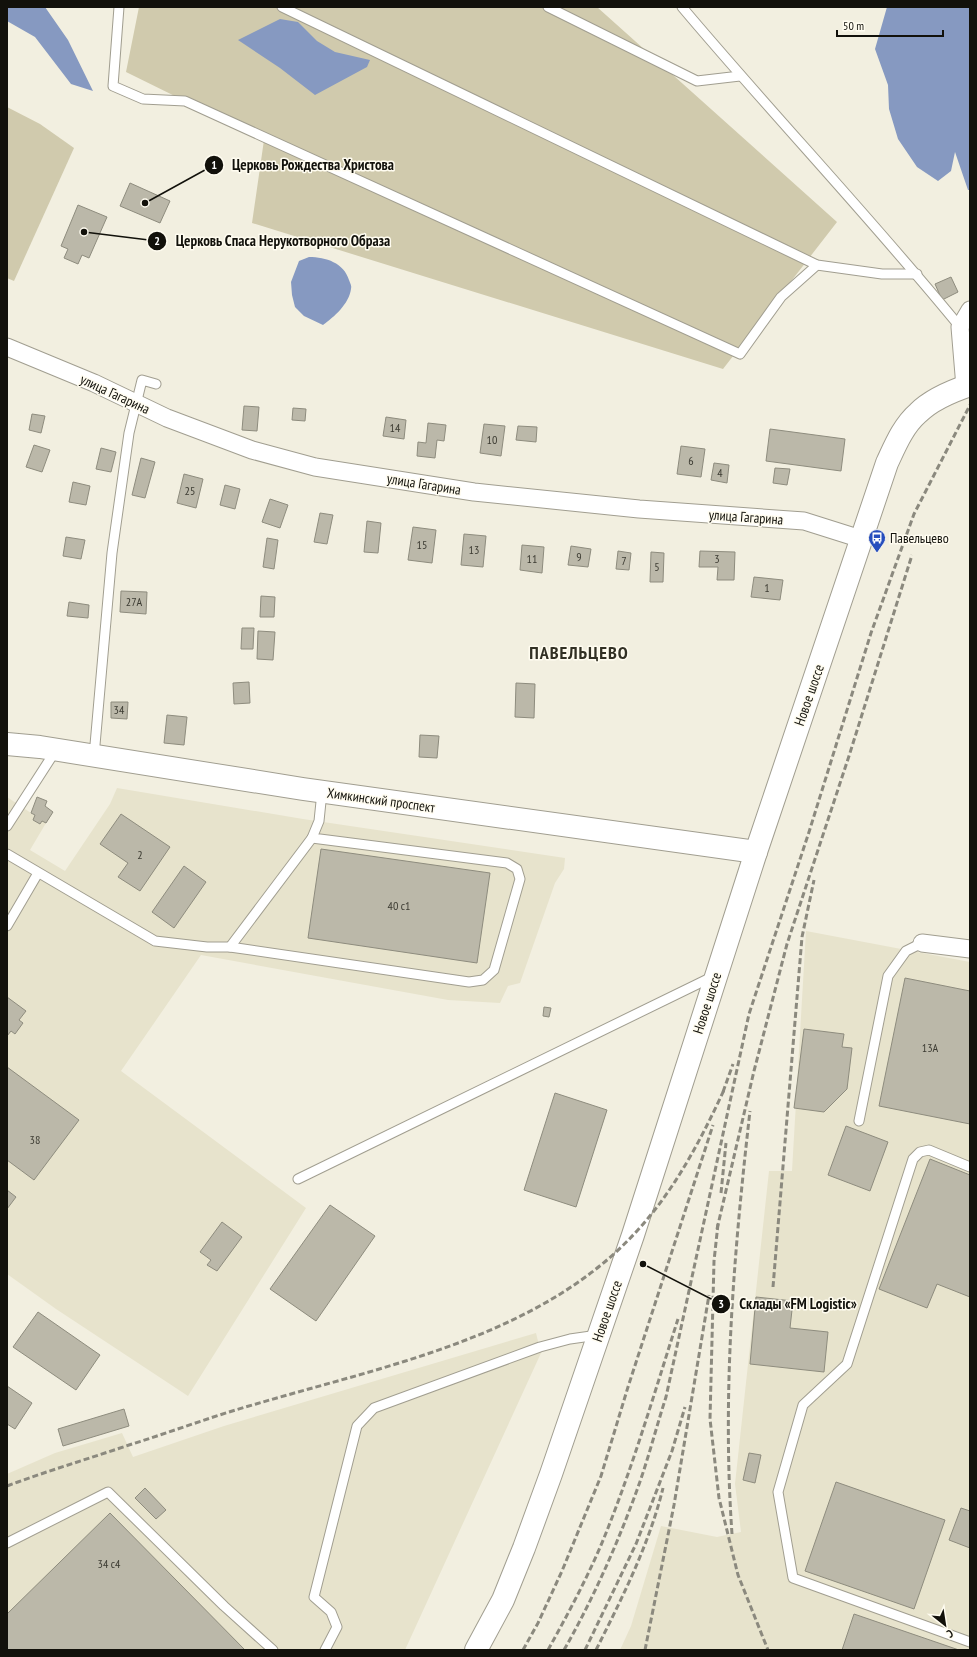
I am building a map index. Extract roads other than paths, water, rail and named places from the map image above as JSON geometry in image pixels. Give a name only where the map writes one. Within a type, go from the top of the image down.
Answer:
[{"type":"main road","name":"Новое шоссе","points":[[476,1650],[502,1600],[524,1548],[551,1474],[633,1235],[756,852],[887,463],[901,435],[917,413],[937,400],[967,386]]},
{"type":"main road","name":"Химкинский проспект","points":[[7,744],[56,750],[322,792],[756,852]]},
{"type":"street","points":[[967,386],[960,327],[970,310]]},
{"type":"street","name":"улица Гагарина","points":[[7,348],[94,383],[167,418],[252,450],[315,467],[474,492],[639,509],[804,521],[861,539]]},
{"type":"street","points":[[922,943],[970,949]]},
{"type":"lane","points":[[119,7],[113,86],[143,99],[185,101],[740,354],[781,297],[817,265]]},
{"type":"lane","points":[[282,7],[817,265],[882,274],[917,274]]},
{"type":"lane","points":[[548,7],[697,81],[740,76]]},
{"type":"lane","points":[[682,7],[740,76],[917,274],[960,327]]},
{"type":"lane","points":[[94,756],[112,553],[129,433],[142,380],[156,384]]},
{"type":"lane","points":[[7,826],[56,750]]},
{"type":"lane","points":[[230,947],[312,838],[319,821],[322,792]]},
{"type":"lane","points":[[7,854],[155,941],[207,947],[230,947],[469,982],[483,980],[494,970],[520,879],[516,869],[507,863],[312,838]]},
{"type":"lane","points":[[7,926],[38,873]]},
{"type":"lane","points":[[859,1121],[888,976],[906,951],[922,943]]},
{"type":"lane","points":[[298,1179],[716,976]]},
{"type":"lane","points":[[970,1167],[928,1150],[920,1152],[913,1159],[848,1364],[803,1405],[778,1492],[793,1578],[970,1642]]},
{"type":"lane","points":[[325,1650],[337,1627],[331,1612],[314,1597],[357,1426],[374,1408],[540,1347],[570,1339],[599,1334]]},
{"type":"lane","points":[[7,1543],[108,1492],[224,1606],[273,1650]]},
{"type":"water","points":[[7,7],[45,7],[68,40],[93,91],[71,84],[35,37],[7,21]]},
{"type":"water","points":[[887,7],[970,7],[970,190],[968,190],[955,152],[951,171],[938,181],[917,167],[898,139],[889,109],[888,85],[875,49]]},
{"type":"water","points":[[280,19],[298,22],[317,41],[335,52],[370,60],[367,67],[315,95],[280,68],[238,40]]},
{"type":"water","points":[[309,257],[322,258],[339,265],[347,274],[351,286],[350,295],[344,305],[323,325],[304,316],[295,307],[292,295],[291,282],[299,261]]},
{"type":"railway","points":[[564,1650],[595,1591],[613,1551],[637,1490],[666,1397],[749,1014],[809,832],[871,633],[914,514],[970,405]]},
{"type":"railway","points":[[717,1229],[754,1071],[787,944],[849,756],[912,555]]},
{"type":"railway","points":[[773,1287],[802,937],[814,880]]},
{"type":"railway","points":[[723,1092],[733,1064]]},
{"type":"railway","points":[[7,1486],[224,1414],[446,1348],[492,1329],[536,1308],[578,1282],[616,1252],[634,1234],[679,1176],[703,1133],[725,1088]]},
{"type":"railway","points":[[732,1534],[728,1428],[731,1322],[739,1216],[750,1111]]},
{"type":"railway","points":[[523,1650],[538,1623],[562,1571],[601,1476],[628,1387],[713,1125]]},
{"type":"railway","points":[[721,1193],[726,1143]]},
{"type":"railway","points":[[718,1224],[714,1261],[710,1419],[719,1498],[738,1575],[768,1650]]},
{"type":"railway","points":[[645,1650],[674,1505],[709,1295]]},
{"type":"railway","points":[[548,1650],[586,1578],[606,1533],[635,1454],[678,1319]]},
{"type":"railway","points":[[585,1650],[636,1544],[672,1451],[685,1407]]},
{"type":"railway","points":[[596,1650],[643,1551],[663,1488]]},
{"type":"place","name":"Церковь Рождества Христова","points":[[145,203]]},
{"type":"place","name":"Церковь Спаса Нерукотворного Образа","points":[[84,232]]},
{"type":"place","name":"Павельцево","points":[[877,553]]},
{"type":"place","name":"Склады «FM Logistic»","points":[[643,1264]]},
{"type":"district","name":"ПАВЕЛЬЦЕВО","points":[[579,653]]}]
